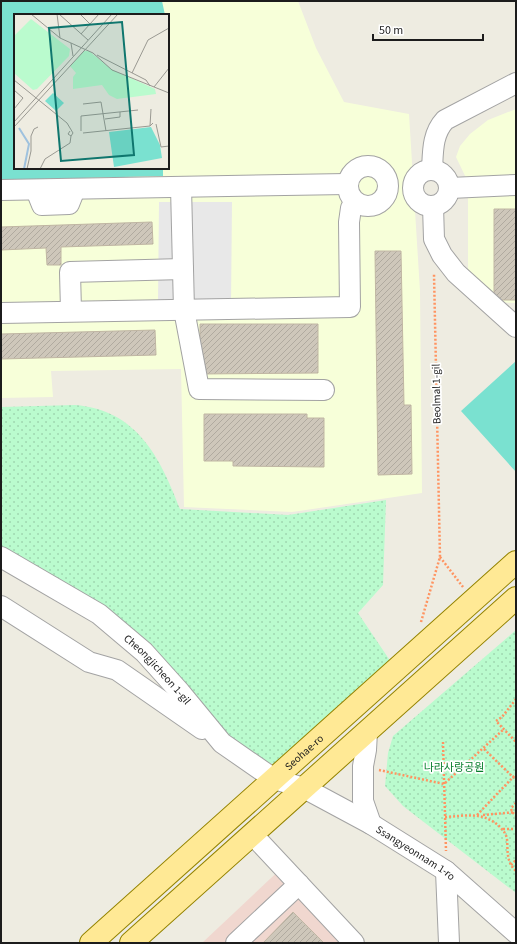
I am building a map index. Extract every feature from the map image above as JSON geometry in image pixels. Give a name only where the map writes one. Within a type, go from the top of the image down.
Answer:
[{"type":"main road","name":"Seohae-ro","points":[[92,943],[516,562]]},
{"type":"main road","points":[[131,943],[516,598]]},
{"type":"street","points":[[432,170],[434,138],[440,124],[516,83]]},
{"type":"street","points":[[365,166],[372,166],[385,175],[388,188],[385,198],[376,205],[364,206],[355,202],[349,195],[347,184],[350,176],[356,170],[365,166]]},
{"type":"street","points":[[432,170],[439,171],[444,175],[450,188],[445,200],[433,206],[423,204],[418,201],[413,194],[412,188],[418,174],[424,171],[432,170]]},
{"type":"street","points":[[1,190],[347,184]]},
{"type":"street","points":[[450,188],[516,185]]},
{"type":"street","points":[[181,187],[184,310],[199,389],[324,390]]},
{"type":"street","points":[[388,188],[412,188]]},
{"type":"street","points":[[1,313],[350,307],[350,222],[351,208],[355,202]]},
{"type":"street","points":[[433,206],[434,239],[442,255],[456,273],[516,327]]},
{"type":"street","points":[[71,311],[70,272],[183,269]]},
{"type":"street","name":"Cheongjicheon 1-gil","points":[[1,557],[99,614],[144,652],[180,692],[222,743],[274,779],[304,788]]},
{"type":"street","points":[[1,606],[89,662],[117,670],[222,743]]},
{"type":"street","points":[[367,732],[363,766],[363,801],[371,824]]},
{"type":"street","name":"Ssangyeonnam 1-ro","points":[[304,788],[371,824],[446,871],[516,933]]},
{"type":"street","points":[[252,834],[354,943]]},
{"type":"street","points":[[446,871],[449,943]]},
{"type":"street","points":[[236,943],[299,884]]},
{"type":"path","name":"Beolmal 1-gil","points":[[420,626],[440,557],[434,271]]},
{"type":"path","points":[[440,557],[474,600]]},
{"type":"path","points":[[516,698],[502,717],[496,721],[516,742]]},
{"type":"path","points":[[444,784],[484,749],[504,729]]},
{"type":"path","points":[[443,742],[446,871]]},
{"type":"path","points":[[484,749],[516,780]]},
{"type":"path","points":[[363,766],[444,784]]},
{"type":"path","points":[[477,816],[516,774]]},
{"type":"path","points":[[516,803],[511,808],[512,812],[516,816]]},
{"type":"path","points":[[477,816],[516,812]]},
{"type":"path","points":[[445,817],[485,816],[491,820],[502,829],[507,837],[508,856],[511,865],[516,871]]},
{"type":"path","points":[[502,829],[516,829]]},
{"type":"path","points":[[511,865],[516,860]]},
{"type":"shaded area","points":[[1,1],[298,1],[316,48],[344,102],[409,114],[420,291],[422,493],[292,512],[184,507],[181,369],[51,371],[53,397],[1,398]]},
{"type":"shaded area","points":[[1,1],[162,1],[165,14],[14,14],[14,169],[163,169],[163,176],[1,180]]},
{"type":"shaded area","points":[[516,109],[516,303],[494,302],[468,271],[468,182],[456,157],[460,146],[470,134],[488,120]]},
{"type":"shaded area","points":[[159,202],[232,202],[231,305],[158,305]]},
{"type":"shaded area","points":[[516,361],[516,472],[461,411]]},
{"type":"shaded area","points":[[287,863],[363,943],[202,943]]},
{"type":"green space","points":[[75,405],[96,409],[115,416],[130,426],[143,439],[154,455],[164,472],[180,509],[288,515],[386,500],[383,585],[358,613],[393,665],[276,764],[264,763],[242,753],[164,668],[1,551],[1,407]]},
{"type":"green space","name":"나라사랑공원","points":[[516,630],[516,893],[403,806],[385,786],[388,753],[393,736]]},
{"type":"building","points":[[494,209],[516,209],[516,300],[494,300]]},
{"type":"building","points":[[152,222],[153,244],[61,247],[61,265],[47,265],[46,248],[1,250],[1,227]]},
{"type":"building","points":[[375,251],[401,251],[404,405],[411,405],[412,474],[378,475]]},
{"type":"building","points":[[200,324],[318,324],[318,373],[200,374]]},
{"type":"building","points":[[155,330],[156,355],[1,359],[1,334]]},
{"type":"building","points":[[204,414],[307,414],[307,418],[324,418],[324,467],[233,466],[233,461],[204,461]]},
{"type":"building","points":[[293,912],[324,943],[263,943]]}]
